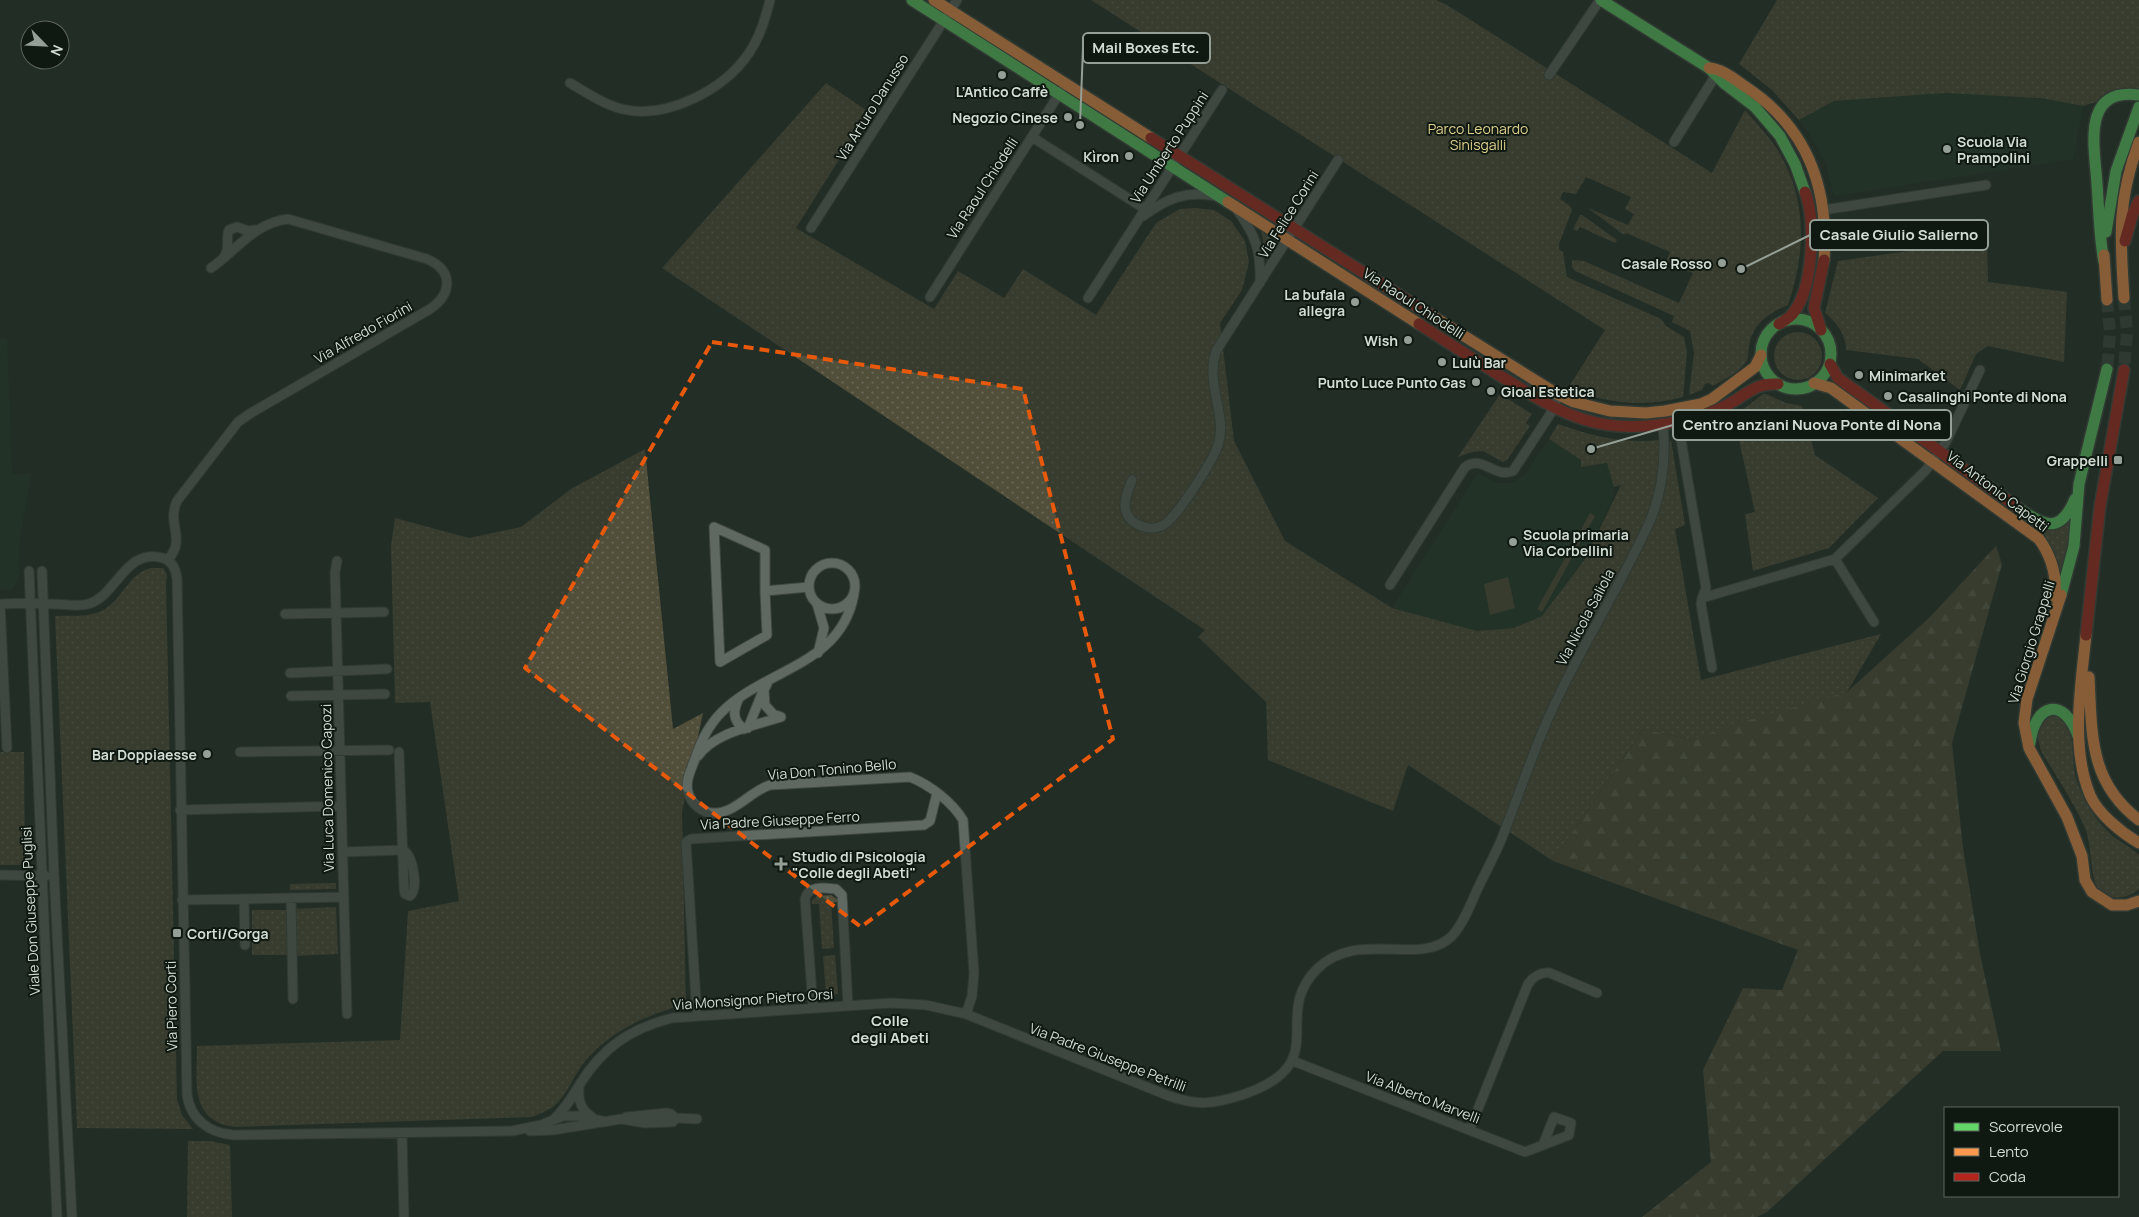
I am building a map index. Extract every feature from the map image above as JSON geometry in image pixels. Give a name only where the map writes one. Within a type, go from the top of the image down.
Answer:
[{"type":"main road","name":"Via Raoul Chiodelli","points":[[912,0],[947,15],[1176,161],[1294,230],[1559,395],[1595,409],[1615,413],[1648,413],[1675,410],[1706,402],[1755,367],[1761,355]]},
{"type":"main road","name":"Via Raoul Chiodelli","points":[[934,0],[947,15]]},
{"type":"main road","points":[[1601,0],[1714,71],[1767,101],[1788,122],[1811,161],[1823,205],[1826,249],[1814,308],[1821,330]]},
{"type":"main road","points":[[1714,71],[1770,122],[1795,164],[1808,204],[1811,227],[1810,264],[1807,281],[1796,310],[1768,332],[1763,339],[1761,355],[1766,372],[1778,384],[1794,388],[1814,383],[1826,372],[1830,364],[1831,356],[1828,338],[1821,330],[1800,321],[1789,320],[1780,324]]},
{"type":"main road","points":[[2107,300],[2104,262],[2100,242],[2097,176],[2092,140],[2094,121],[2102,107],[2112,98],[2121,94],[2139,95]]},
{"type":"main road","points":[[2104,262],[2107,217],[2116,171],[2138,108]]},
{"type":"main road","points":[[2124,298],[2120,232],[2124,196],[2131,163],[2139,142]]},
{"type":"main road","name":"Via Raoul Chiodelli","points":[[1176,161],[1221,197],[1532,396],[1553,408],[1590,422],[1611,426],[1642,427],[1678,422],[1726,406],[1757,384],[1778,384]]},
{"type":"main road","points":[[2121,253],[2133,213],[2139,202]]},
{"type":"main road","name":"Via Antonio Capetti","points":[[1830,364],[1838,378],[2044,545],[2054,567],[2056,587],[2051,626]]},
{"type":"main road","name":"Via Giorgio Grappelli","points":[[2107,369],[2079,484],[2074,546],[2024,713],[2025,735],[2029,748],[2067,817],[2082,856],[2085,880],[2092,892],[2112,905],[2127,905],[2139,901]]},
{"type":"main road","points":[[2124,370],[2102,490],[2082,677],[2080,741],[2082,768],[2091,797],[2118,830],[2139,843]]},
{"type":"main road","name":"Via Antonio Capetti","points":[[1814,383],[1831,388],[2044,525],[2055,524],[2064,519],[2071,510],[2079,484]]},
{"type":"main road","points":[[2087,629],[2092,732],[2098,768],[2107,789],[2128,814],[2139,820]]},
{"type":"main road","points":[[2029,748],[2034,723],[2042,713],[2049,709],[2059,710],[2068,715],[2080,741]]},
{"type":"street","points":[[570,83],[602,102],[624,109],[655,110],[679,105],[721,83],[736,70],[749,53],[765,22],[770,0]]},
{"type":"street","name":"Via Arturo Danusso","points":[[811,228],[957,0]]},
{"type":"street","points":[[1549,75],[1601,0]]},
{"type":"street","points":[[1674,142],[1714,71]]},
{"type":"street","name":"Via Raoul Chiodelli","points":[[930,297],[1062,89]]},
{"type":"street","name":"Via Umberto Puppini","points":[[1088,298],[1222,90]]},
{"type":"street","points":[[1032,137],[1145,209]]},
{"type":"street","name":"Via Felice Corini","points":[[1132,480],[1124,507],[1132,521],[1143,528],[1154,528],[1164,525],[1175,515],[1212,458],[1218,444],[1220,426],[1211,376],[1216,351],[1338,160]]},
{"type":"street","points":[[1808,204],[1823,205],[1986,185]]},
{"type":"street","name":"Via Umberto Puppini","points":[[1139,220],[1162,202],[1173,197],[1190,194],[1221,197]]},
{"type":"street","name":"Via Felice Corini","points":[[1232,204],[1248,225],[1258,246],[1260,283]]},
{"type":"street","name":"Via Alfredo Fiorini","points":[[168,560],[177,547],[173,519],[176,504],[238,422],[430,309],[442,300],[446,290],[446,278],[442,269],[435,262],[418,256],[295,220],[284,219],[248,232],[242,229]]},
{"type":"street","points":[[223,259],[229,248],[227,235],[229,230],[237,227],[242,229],[244,234],[241,242],[233,244],[228,240]]},
{"type":"street","name":"Via Alfredo Fiorini","points":[[212,268],[256,230]]},
{"type":"street","name":"Via Antonio Capetti","points":[[1936,456],[1980,370]]},
{"type":"street","points":[[1390,585],[1465,467],[1474,462],[1501,473],[1512,471],[1553,408],[1559,395]]},
{"type":"street","points":[[1678,422],[1706,588],[1700,604],[1712,668]]},
{"type":"street","name":"Via Nicola Saliola","points":[[1293,1061],[1297,1049],[1296,1024],[1300,998],[1304,986],[1316,970],[1336,955],[1348,950],[1363,948],[1425,948],[1444,942],[1458,928],[1502,838],[1544,728],[1561,691],[1641,542],[1655,508],[1664,464],[1663,425]]},
{"type":"street","points":[[1702,598],[1835,559],[1926,470],[1936,456]]},
{"type":"street","points":[[714,528],[765,550],[765,591],[767,635],[720,662],[714,528]]},
{"type":"street","points":[[7,748],[0,604],[90,604],[104,594],[134,563],[152,557],[168,560]]},
{"type":"street","points":[[1835,559],[1874,622]]},
{"type":"street","name":"Via Piero Corti","points":[[168,560],[174,568],[177,579],[186,1094],[189,1106],[195,1117],[214,1131],[234,1135],[553,1130],[632,1116],[666,1113],[671,1114],[675,1118],[697,1119]]},
{"type":"street","name":"Via Luca Domenico Capozi","points":[[337,561],[347,1014]]},
{"type":"street","points":[[817,604],[829,609],[840,608],[849,602],[854,594],[855,586],[852,574],[840,565],[832,563],[819,568],[813,573],[809,587],[810,593],[817,604],[824,628],[818,653]]},
{"type":"street","name":"Viale Don Giuseppe Puglisi","points":[[29,571],[57,1217]]},
{"type":"street","name":"Viale Don Giuseppe Puglisi","points":[[42,571],[54,875],[72,1217]]},
{"type":"street","points":[[765,591],[809,587]]},
{"type":"street","name":"Via Don Tonino Bello","points":[[854,594],[851,609],[835,638],[818,653],[739,698],[711,724],[700,743],[687,788],[690,798],[700,808],[715,813],[730,808],[759,789],[775,785],[910,777],[937,793],[956,808],[963,820],[974,979],[966,1014]]},
{"type":"street","points":[[286,614],[384,612]]},
{"type":"street","points":[[290,673],[387,669]]},
{"type":"street","points":[[739,698],[735,707],[734,717],[739,725],[746,728],[756,704],[770,680]]},
{"type":"street","name":"Via Don Tonino Bello","points":[[694,763],[710,744],[746,728],[781,717],[773,714],[765,705],[764,690]]},
{"type":"street","points":[[292,696],[385,694]]},
{"type":"street","points":[[240,752],[389,750]]},
{"type":"street","points":[[343,852],[403,850],[399,752]]},
{"type":"street","name":"Via Padre Giuseppe Ferro","points":[[697,1016],[686,842],[691,839],[924,826],[930,821],[937,793]]},
{"type":"street","points":[[180,810],[341,806]]},
{"type":"street","points":[[0,875],[54,875]]},
{"type":"street","points":[[813,1007],[805,899],[807,893],[812,889],[836,889],[842,895],[848,1005]]},
{"type":"street","points":[[291,898],[293,1000]]},
{"type":"street","points":[[182,900],[344,898]]},
{"type":"street","points":[[244,899],[245,944]]},
{"type":"street","points":[[1470,1129],[1532,978],[1543,972],[1550,973],[1597,992]]},
{"type":"street","name":"Via Monsignor Pietro Orsi","points":[[555,1118],[565,1109],[594,1064],[622,1038],[635,1030],[672,1018],[813,1007],[908,1003],[966,1014]]},
{"type":"street","name":"Via Padre Giuseppe Petrilli","points":[[966,1014],[1018,1037],[1169,1096],[1191,1102],[1213,1103],[1266,1086],[1278,1079],[1293,1061]]},
{"type":"street","name":"Via Alberto Marvelli","points":[[1293,1061],[1525,1152],[1543,1145]]},
{"type":"street","points":[[580,1084],[579,1098],[583,1110],[592,1117],[602,1121]]},
{"type":"street","name":"Via Piero Corti","points":[[524,1130],[555,1118],[578,1116],[602,1121]]},
{"type":"street","points":[[402,1133],[404,1217]]},
{"type":"street","points":[[54,1149],[69,1148]]},
{"type":"highlighted area","points":[[712,342],[1023,389],[1113,739],[861,927],[525,668]]},
{"type":"shaded area","name":"Scuola Via Prampolini","points":[[1945,93],[2041,98],[2083,106],[2073,159],[1834,196],[1826,163],[1813,139],[1799,120],[1834,101]]},
{"type":"shaded area","points":[[7,338],[12,474],[31,474],[20,537],[18,580],[11,590],[0,590],[0,339]]},
{"type":"shaded area","name":"Scuola primaria Via Corbellini","points":[[1549,439],[1581,460],[1607,463],[1614,487],[1614,495],[1584,560],[1542,616],[1514,628],[1477,631],[1392,608],[1478,473],[1496,483],[1512,483],[1525,475]]},
{"type":"green space","name":"Parco Leonardo Sinisgalli","points":[[1091,0],[1436,0],[1447,5],[1712,173],[1745,110],[1777,149],[1787,168],[1799,206],[1801,246],[1794,285],[1788,305],[1764,318],[1756,328],[1750,341],[1747,360],[1741,368],[1713,386],[1709,383],[1705,384],[1702,390],[1689,395],[1694,353],[1690,331],[1672,322],[1674,316],[1575,271],[1572,267],[1572,260],[1584,261],[1679,303],[1693,273],[1666,262],[1670,252],[1626,233],[1624,235],[1588,208],[1628,225],[1634,214],[1625,209],[1631,197],[1586,177],[1576,194],[1563,192],[1560,199],[1570,206],[1572,210],[1559,244],[1559,249],[1563,252],[1567,277],[1661,319],[1666,326],[1684,337],[1687,352],[1683,397],[1653,402],[1624,402],[1596,397],[1568,388],[1605,330]]},
{"type":"green space","points":[[1777,0],[2139,0],[2139,89],[2083,106],[2041,98],[1945,93],[1834,101],[1799,120],[1772,90],[1739,64]]},
{"type":"green space","points":[[826,83],[869,112],[796,228],[934,309],[958,271],[1004,298],[1023,269],[1096,315],[1156,223],[1180,209],[1195,208],[1214,210],[1231,221],[1245,241],[1249,262],[1242,290],[1220,323],[1234,441],[1285,541],[1392,608],[1477,631],[1514,628],[1542,616],[1585,559],[1621,485],[1614,487],[1607,463],[1581,467],[1581,460],[1549,439],[1558,424],[1608,438],[1634,441],[1660,440],[1659,464],[1671,440],[1685,525],[1675,529],[1701,680],[1881,634],[1847,692],[1692,740],[1643,729],[1553,861],[1408,765],[1393,811],[1268,760],[1266,702],[1198,637],[1205,630],[662,268]]},
{"type":"green space","points":[[1580,215],[1617,240],[1615,243],[1580,227],[1577,231],[1573,229]]},
{"type":"green space","points":[[1261,231],[1277,243],[1267,259]]},
{"type":"green space","points":[[1987,240],[1988,282],[2067,292],[2064,362],[1988,346],[1976,354],[1960,390],[1918,359],[1846,350],[1845,340],[1840,330],[1825,313],[1838,261]]},
{"type":"green space","points":[[1793,332],[1803,332],[1815,339],[1822,351],[1822,361],[1815,373],[1803,380],[1793,380],[1785,376],[1778,369],[1774,361],[1774,351],[1778,343],[1785,336]]},
{"type":"green space","points":[[1500,394],[1532,414],[1526,423],[1530,426],[1507,460],[1503,462],[1483,451],[1472,452],[1458,457]]},
{"type":"green space","points":[[1763,394],[1786,403],[1802,406],[1815,455],[1878,498],[1829,548],[1753,571],[1745,514],[1755,512],[1733,413],[1745,408]]},
{"type":"green space","points":[[645,449],[673,729],[703,713],[682,812],[686,1004],[632,1024],[608,1040],[586,1060],[558,1102],[553,1107],[532,1117],[234,1127],[219,1123],[209,1117],[199,1097],[196,1073],[197,1046],[400,1040],[408,911],[459,901],[430,702],[395,703],[391,546],[395,518],[469,538],[521,527],[571,489]]},
{"type":"green space","points":[[1590,513],[1595,516],[1542,612],[1537,609]]},
{"type":"green space","points":[[2072,519],[2063,574],[2060,573],[2033,528]]},
{"type":"green space","points":[[1996,546],[2002,564],[1952,743],[1963,848],[1980,954],[2001,1051],[1943,1051],[1767,1212],[1757,1217],[1642,1217],[1711,1162],[1703,1070],[1743,988],[1782,990],[1798,950],[1553,861],[1643,729],[1692,740],[1742,722],[1847,692],[1930,617]]},
{"type":"green space","points":[[151,568],[163,568],[167,575],[177,1099],[182,1115],[193,1129],[77,1128],[55,616],[87,615],[105,609],[117,599],[137,575]]},
{"type":"green space","points":[[1508,577],[1515,608],[1490,615],[1484,584]]},
{"type":"green space","points":[[2056,715],[2068,726],[2076,778],[2082,795],[2091,811],[2107,831],[2139,855],[2139,889],[2130,895],[2118,898],[2113,897],[2102,892],[2095,883],[2085,828],[2070,798],[2041,751],[2038,739],[2040,723],[2049,716]]},
{"type":"green space","points":[[0,752],[24,752],[25,865],[0,865]]},
{"type":"green space","points":[[336,883],[336,889],[290,890],[290,884]]},
{"type":"green space","points":[[831,895],[838,900],[831,903],[834,948],[822,949],[819,904],[812,904],[812,900],[817,896]]},
{"type":"green space","points":[[336,907],[338,954],[295,956],[293,909]]},
{"type":"green space","points":[[252,910],[287,910],[287,955],[252,955]]},
{"type":"green space","points":[[835,955],[838,994],[826,995],[823,956]]},
{"type":"green space","points":[[188,1141],[210,1141],[230,1145],[232,1217],[187,1217]]},
{"type":"tunnel","points":[[2124,298],[2127,332],[2124,370]]},
{"type":"tunnel","points":[[2107,300],[2110,333],[2107,369]]},
{"type":"traffic: fast","points":[[912,0],[1228,202]]},
{"type":"traffic: fast","points":[[1601,0],[1709,68],[1725,84],[1755,107],[1780,136],[1795,164],[1805,192]]},
{"type":"traffic: fast","points":[[2104,262],[2094,154],[2095,123],[2099,110],[2107,101],[2120,95],[2139,95]]},
{"type":"traffic: fast","points":[[2106,232],[2116,171],[2139,107]]},
{"type":"traffic: fast","points":[[1796,319],[1815,325],[1825,335],[1831,354],[1825,373],[1815,383],[1796,389],[1777,383],[1767,373],[1761,354],[1767,335],[1777,325],[1796,319]]},
{"type":"traffic: fast","points":[[2061,595],[2074,546],[2079,484],[2107,369]]},
{"type":"traffic: fast","points":[[2018,508],[2044,523],[2051,524],[2063,518],[2075,499]]},
{"type":"traffic: fast","points":[[2030,743],[2038,719],[2044,713],[2051,710],[2058,710],[2065,715],[2072,723],[2078,736]]},
{"type":"traffic: slow","points":[[934,0],[1151,138]]},
{"type":"traffic: slow","points":[[1709,68],[1719,70],[1728,75],[1767,103],[1785,121],[1799,141],[1810,162],[1818,184],[1823,208],[1824,260]]},
{"type":"traffic: slow","points":[[2124,298],[2122,219],[2127,183],[2139,142]]},
{"type":"traffic: slow","points":[[1228,202],[1419,324]]},
{"type":"traffic: slow","points":[[2104,255],[2107,300]]},
{"type":"traffic: slow","points":[[1429,314],[1557,394],[1574,402],[1610,411],[1646,413],[1701,404],[1712,399],[1755,367],[1761,355]]},
{"type":"traffic: slow","points":[[1814,383],[1831,388],[2039,539],[2053,566],[2055,597]]},
{"type":"traffic: slow","points":[[2061,595],[2027,699],[2024,723],[2029,748],[2067,817],[2082,856],[2085,880],[2092,892],[2112,905],[2127,905],[2139,901]]},
{"type":"traffic: slow","points":[[2086,635],[2079,716],[2080,756],[2084,776],[2090,795],[2099,809],[2125,834],[2139,843]]},
{"type":"traffic: slow","points":[[2089,677],[2091,718],[2096,756],[2111,790],[2139,820]]},
{"type":"traffic: jam","points":[[1151,138],[1429,314]]},
{"type":"traffic: jam","points":[[1779,324],[1793,314],[1800,301],[1809,271],[1811,219],[1805,192]]},
{"type":"traffic: jam","points":[[2125,241],[2133,213],[2139,201]]},
{"type":"traffic: jam","points":[[1821,330],[1814,308],[1824,260]]},
{"type":"traffic: jam","points":[[1419,324],[1544,402],[1586,420],[1607,425],[1630,427],[1656,425],[1689,419],[1722,408],[1762,385],[1778,384]]},
{"type":"traffic: jam","points":[[1830,364],[1838,378],[2018,508]]},
{"type":"traffic: jam","points":[[2086,635],[2100,506],[2124,370]]},
{"type":"place","name":"L’Antico Caffè","points":[[1002,75]]},
{"type":"place","name":"Negozio Cinese","points":[[1068,117]]},
{"type":"place","name":"Mail Boxes Etc.","points":[[1080,125]]},
{"type":"place","name":"Scuola Via Prampolini","points":[[1947,149]]},
{"type":"place","name":"Kìron","points":[[1129,156]]},
{"type":"place","name":"Casale Rosso","points":[[1722,263]]},
{"type":"place","name":"Casale Giulio Salierno","points":[[1741,269]]},
{"type":"place","name":"La bufala allegra","points":[[1355,302]]},
{"type":"place","name":"Wish","points":[[1408,340]]},
{"type":"place","name":"Lulù Bar","points":[[1442,362]]},
{"type":"place","name":"Minimarket","points":[[1859,375]]},
{"type":"place","name":"Punto Luce Punto Gas","points":[[1476,382]]},
{"type":"place","name":"Gioal Estetica","points":[[1491,391]]},
{"type":"place","name":"Casalinghi Ponte di Nona","points":[[1888,396]]},
{"type":"place","name":"Centro anziani Nuova Ponte di Nona","points":[[1591,449]]},
{"type":"place","name":"Grappelli","points":[[2118,460]]},
{"type":"place","name":"Scuola primaria Via Corbellini","points":[[1513,542]]},
{"type":"place","name":"Bar Doppiaesse","points":[[207,754]]},
{"type":"place","name":"Studio di Psicologia \"Colle degli Abeti\"","points":[[781,864]]},
{"type":"place","name":"Corti/Gorga","points":[[177,933]]},
{"type":"district","name":"Colle degli Abeti","points":[[890,1028]]}]
